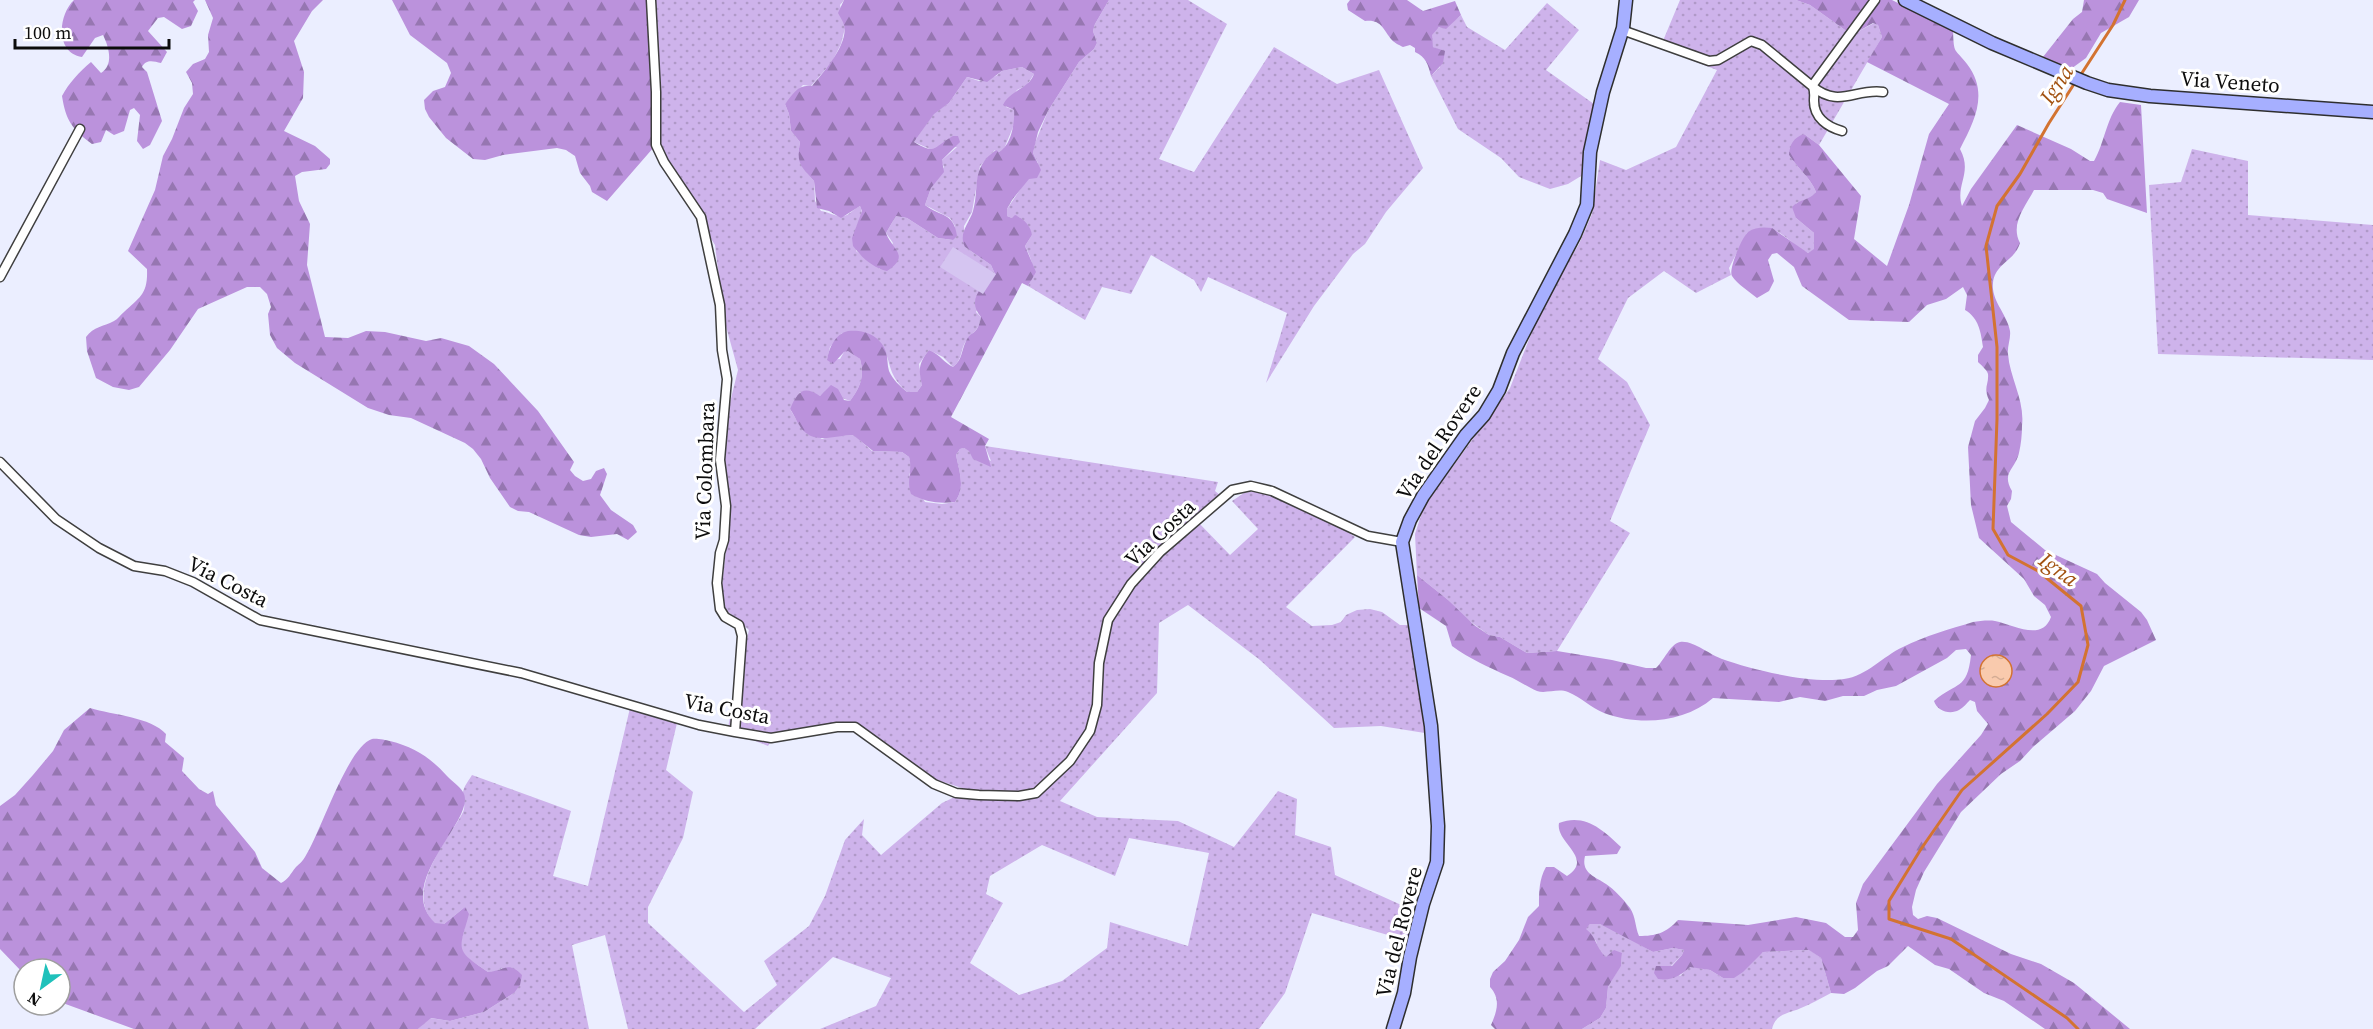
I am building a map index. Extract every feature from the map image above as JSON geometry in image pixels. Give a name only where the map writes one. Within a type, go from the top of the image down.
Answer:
[{"type":"street","name":"Via Colombara","points":[[651,0],[656,92],[656,145],[664,162],[700,217],[720,305],[722,350],[727,379],[720,460],[726,506],[724,540],[720,553],[717,583],[720,609],[725,617],[739,625],[742,636],[735,732]]},
{"type":"street","name":"Via del Rovere","points":[[1393,1029],[1404,993],[1423,904],[1437,862],[1438,826],[1431,726],[1422,681],[1402,542],[1410,520],[1423,496],[1466,435],[1484,415],[1499,390],[1513,352],[1575,234],[1587,205],[1590,152],[1603,92],[1622,30],[1626,0]]},
{"type":"street","points":[[1812,86],[1875,0]]},
{"type":"street","name":"Via Veneto","points":[[1905,0],[1992,43],[2108,90],[2150,96],[2373,112]]},
{"type":"street","points":[[1622,30],[1709,61],[1718,60],[1751,41],[1762,45],[1823,95],[1853,96],[1875,91],[1882,92]]},
{"type":"street","points":[[1812,86],[1815,93],[1815,109],[1819,117],[1827,125],[1842,131]]},
{"type":"street","points":[[0,277],[80,129]]},
{"type":"street","name":"Via Costa","points":[[0,462],[56,519],[99,549],[134,566],[165,571],[193,582],[261,620],[521,674],[699,725],[735,732],[771,738],[837,727],[855,727],[869,735],[918,774],[956,793],[1019,796],[1036,793],[1070,761],[1090,731],[1097,705],[1100,663],[1107,620],[1131,585],[1160,552],[1232,490],[1251,486],[1272,490],[1368,536],[1402,542]]},
{"type":"shaded area","points":[[652,0],[844,0],[840,5],[845,28],[841,44],[832,62],[811,86],[803,85],[785,104],[791,131],[800,142],[801,164],[814,181],[815,201],[821,211],[840,216],[847,215],[860,206],[862,213],[856,230],[856,251],[880,269],[893,243],[886,233],[896,216],[907,218],[938,238],[953,240],[955,226],[950,218],[925,205],[931,188],[944,167],[941,161],[957,147],[930,149],[914,142],[934,113],[949,103],[967,77],[979,81],[996,76],[1002,71],[1022,67],[1034,74],[1027,85],[1017,90],[1006,107],[1014,110],[1015,122],[1004,149],[999,152],[995,150],[980,166],[972,212],[964,226],[965,247],[991,265],[995,274],[976,312],[981,317],[978,326],[966,341],[956,364],[953,367],[943,357],[929,350],[919,364],[922,385],[917,392],[907,392],[895,378],[884,348],[879,341],[842,333],[830,347],[827,360],[840,359],[848,350],[860,359],[862,377],[854,396],[850,401],[826,392],[820,396],[800,392],[790,409],[800,426],[822,439],[830,436],[854,435],[872,451],[902,452],[909,457],[912,467],[909,475],[925,502],[942,504],[955,502],[961,485],[956,455],[960,449],[964,448],[991,461],[985,446],[1218,482],[1215,491],[1221,496],[1196,520],[1230,555],[1258,529],[1232,501],[1244,493],[1274,488],[1320,512],[1355,537],[1286,607],[1312,626],[1332,625],[1341,622],[1346,615],[1357,610],[1370,609],[1382,612],[1400,625],[1412,625],[1431,734],[1381,726],[1334,728],[1260,660],[1188,605],[1159,623],[1157,693],[1060,801],[1097,817],[1178,821],[1234,847],[1278,791],[1297,799],[1295,835],[1331,847],[1335,875],[1419,913],[1412,942],[1312,913],[1285,993],[1259,1029],[820,1029],[876,1006],[891,978],[833,957],[755,1029],[628,1029],[605,935],[572,945],[589,1029],[418,1029],[430,1018],[450,1021],[484,1012],[514,993],[502,968],[495,972],[488,972],[462,952],[460,945],[465,927],[465,907],[444,924],[435,924],[426,911],[423,897],[430,868],[463,811],[463,792],[472,775],[571,811],[553,876],[588,886],[630,708],[677,723],[666,770],[693,792],[683,838],[648,907],[648,923],[744,1012],[777,985],[764,961],[809,926],[825,896],[845,840],[864,819],[862,835],[881,855],[942,803],[959,795],[962,788],[931,778],[906,763],[873,734],[860,727],[775,735],[768,746],[728,727],[749,630],[724,608],[722,586],[728,531],[727,497],[716,459],[738,370],[724,319],[715,245],[654,147]],"holes":[[[1129,838],[1209,853],[1188,946],[1110,922],[1107,948],[1062,981],[1019,995],[970,963],[1003,903],[986,894],[990,876],[1042,845],[1115,876]]]},
{"type":"shaded area","points":[[1109,0],[1188,0],[1227,24],[1159,159],[1194,172],[1274,47],[1337,84],[1379,70],[1423,168],[1314,306],[1266,383],[1287,313],[1208,277],[1201,292],[1194,280],[1151,255],[1131,294],[1102,287],[1085,320],[1028,286],[1032,276],[1032,266],[1025,246],[1032,235],[1019,217],[1007,216],[1007,209],[1038,163],[1033,153],[1048,111],[1079,62],[1094,49],[1097,43],[1093,31]]},
{"type":"shaded area","points":[[1680,0],[1796,0],[1810,5],[1852,35],[1874,23],[1878,25],[1882,37],[1819,145],[1804,134],[1789,155],[1811,182],[1816,192],[1811,199],[1796,203],[1796,218],[1814,233],[1814,250],[1808,253],[1780,233],[1766,228],[1757,229],[1747,233],[1729,268],[1731,275],[1696,293],[1664,271],[1628,298],[1598,359],[1627,382],[1650,425],[1610,521],[1630,533],[1557,651],[1527,653],[1500,637],[1489,635],[1461,615],[1447,599],[1417,575],[1415,534],[1424,506],[1510,388],[1544,301],[1579,244],[1592,214],[1600,160],[1626,170],[1676,147],[1717,70],[1660,48]]},
{"type":"shaded area","points":[[1547,3],[1579,30],[1546,70],[1601,109],[1586,173],[1568,184],[1550,189],[1519,177],[1501,158],[1458,129],[1431,76],[1440,67],[1437,49],[1433,47],[1431,40],[1432,34],[1439,27],[1461,15],[1467,27],[1505,50]]},
{"type":"shaded area","points":[[2192,149],[2248,161],[2248,215],[2373,225],[2373,360],[2158,354],[2149,185],[2181,182]]},
{"type":"shaded area","points":[[953,247],[996,274],[983,294],[940,267]]},
{"type":"shaded area","points":[[1590,924],[1609,927],[1653,952],[1673,948],[1684,950],[1671,966],[1680,976],[1690,966],[1710,970],[1723,978],[1763,952],[1810,950],[1821,958],[1831,993],[1783,1015],[1776,1020],[1772,1029],[1582,1029],[1600,1018],[1606,1008],[1608,987],[1621,965],[1622,953],[1606,957],[1599,952],[1596,941],[1585,929]]},
{"type":"green space","points":[[74,0],[195,0],[193,2],[198,11],[191,26],[182,29],[164,17],[158,18],[148,31],[167,52],[161,63],[148,62],[142,67],[147,72],[162,121],[150,145],[143,149],[137,141],[140,115],[134,108],[130,110],[124,131],[114,135],[106,130],[101,142],[92,144],[79,134],[68,118],[62,96],[68,87],[91,62],[101,73],[109,61],[103,35],[95,38],[82,57],[67,49],[63,41],[62,24]]},
{"type":"green space","points":[[205,0],[323,0],[312,11],[294,41],[304,72],[303,98],[284,131],[315,146],[330,159],[330,164],[326,169],[302,172],[295,176],[299,201],[310,224],[307,265],[325,337],[348,338],[366,331],[385,332],[426,341],[441,338],[469,346],[494,364],[538,411],[574,462],[570,470],[575,476],[583,481],[591,479],[596,471],[604,468],[607,474],[600,495],[611,510],[633,525],[637,532],[628,540],[617,534],[591,537],[579,535],[529,512],[518,511],[510,507],[490,478],[481,459],[465,443],[411,418],[389,415],[368,408],[295,363],[277,348],[270,335],[268,314],[271,307],[267,294],[260,287],[247,287],[198,309],[170,350],[139,387],[129,390],[113,387],[96,378],[87,351],[86,337],[95,329],[117,319],[139,298],[146,284],[147,269],[128,251],[155,190],[163,156],[184,108],[193,94],[192,83],[186,72],[193,64],[205,59],[209,52],[208,35],[213,18]]},
{"type":"green space","points":[[392,0],[652,0],[654,147],[607,201],[592,192],[580,173],[575,156],[566,150],[557,148],[503,155],[485,160],[473,159],[446,138],[425,109],[424,100],[433,91],[445,87],[451,73],[447,63],[410,35]]},
{"type":"green space","points":[[844,0],[1109,0],[1095,24],[1093,31],[1097,43],[1094,49],[1079,62],[1048,111],[1038,132],[1033,153],[1041,170],[1037,178],[1029,179],[1007,209],[1007,216],[1012,218],[1015,215],[1018,216],[1030,228],[1032,235],[1025,246],[1036,272],[1028,286],[1022,283],[951,417],[989,439],[985,446],[991,467],[973,459],[969,451],[964,448],[960,449],[956,455],[961,485],[955,502],[932,502],[911,494],[909,457],[902,452],[873,451],[853,435],[816,438],[801,428],[790,409],[802,392],[809,391],[820,396],[831,385],[838,389],[844,400],[850,401],[861,382],[860,359],[848,351],[844,352],[833,364],[827,360],[833,342],[848,331],[860,331],[871,335],[884,346],[888,369],[897,383],[907,392],[917,392],[922,385],[920,366],[929,350],[953,367],[959,361],[966,341],[976,330],[981,317],[975,305],[975,299],[985,283],[995,274],[991,265],[965,247],[963,242],[963,233],[975,202],[977,178],[982,164],[996,150],[999,152],[1003,149],[1009,140],[1014,121],[1014,110],[1003,105],[1010,96],[1032,79],[1034,74],[1022,67],[1002,71],[987,82],[967,77],[949,103],[934,114],[914,142],[931,149],[953,136],[958,136],[960,142],[942,160],[944,172],[931,188],[925,205],[950,219],[957,236],[953,240],[938,238],[907,218],[896,216],[886,233],[898,252],[898,261],[887,271],[882,270],[868,262],[853,246],[852,238],[862,211],[860,206],[841,218],[829,211],[817,208],[814,181],[799,160],[800,142],[791,131],[785,104],[799,88],[812,86],[839,49],[845,33],[844,24],[838,13]]},
{"type":"green space","points":[[1350,0],[1407,0],[1423,11],[1455,1],[1461,15],[1446,29],[1439,27],[1432,35],[1433,47],[1445,51],[1443,63],[1431,76],[1426,61],[1415,52],[1415,48],[1410,45],[1403,47],[1392,40],[1378,23],[1365,21],[1348,10],[1347,4]]},
{"type":"green space","points":[[1796,0],[1892,0],[1953,31],[1954,48],[1974,75],[1978,96],[1975,117],[1960,149],[1965,165],[1960,199],[1962,206],[1971,189],[2017,125],[2094,161],[2120,102],[2141,105],[2147,213],[2107,199],[2103,193],[2093,190],[2034,190],[2018,222],[2017,236],[2020,243],[2014,254],[1997,271],[1993,290],[2010,331],[2009,363],[2022,416],[2019,453],[2008,475],[2012,491],[2007,506],[2011,522],[2045,550],[2097,574],[2141,612],[2156,640],[2104,666],[2091,691],[2075,711],[2020,761],[2001,774],[1961,812],[1924,872],[1912,907],[1913,915],[1918,919],[1927,916],[1937,918],[2011,954],[2041,964],[2074,983],[2130,1029],[2045,1029],[2004,1001],[1984,993],[1949,969],[1935,965],[1908,946],[1888,966],[1844,994],[1831,993],[1821,958],[1809,950],[1763,952],[1734,978],[1723,978],[1710,970],[1690,967],[1676,977],[1658,979],[1654,973],[1656,966],[1672,966],[1684,950],[1673,948],[1653,952],[1600,924],[1590,924],[1586,929],[1603,954],[1606,957],[1614,950],[1622,953],[1621,966],[1608,987],[1606,1008],[1600,1018],[1582,1029],[1495,1029],[1491,1025],[1497,1001],[1490,987],[1490,979],[1519,940],[1528,917],[1539,906],[1539,891],[1546,867],[1554,867],[1567,876],[1575,869],[1576,857],[1562,837],[1559,823],[1577,820],[1593,825],[1621,847],[1617,854],[1585,856],[1584,862],[1590,873],[1612,889],[1628,905],[1639,936],[1660,933],[1678,920],[1748,925],[1796,917],[1826,923],[1845,937],[1853,937],[1858,930],[1856,903],[1863,884],[1937,784],[1988,724],[1977,711],[1975,702],[1970,700],[1960,709],[1952,712],[1941,710],[1934,701],[1964,680],[1971,655],[1966,649],[1956,650],[1947,658],[1896,686],[1877,690],[1864,696],[1843,696],[1825,701],[1800,697],[1779,702],[1713,698],[1689,713],[1661,720],[1646,721],[1618,717],[1599,711],[1568,692],[1537,691],[1452,646],[1446,626],[1419,608],[1417,575],[1474,625],[1489,635],[1500,637],[1527,653],[1557,651],[1656,668],[1673,646],[1685,642],[1696,645],[1722,659],[1782,675],[1815,680],[1852,677],[1868,670],[1911,643],[1973,622],[1995,621],[2034,630],[2047,625],[2051,617],[2045,605],[2034,596],[2024,579],[1979,538],[1971,505],[1968,447],[1975,421],[1989,400],[1986,389],[1988,374],[1978,362],[1978,355],[1983,347],[1981,336],[1973,317],[1965,310],[1967,295],[1963,287],[1946,299],[1927,305],[1909,322],[1849,320],[1802,286],[1794,267],[1777,253],[1772,254],[1768,260],[1774,281],[1769,291],[1757,298],[1732,276],[1732,267],[1739,247],[1745,235],[1754,229],[1772,228],[1808,253],[1814,249],[1814,233],[1796,218],[1792,207],[1816,192],[1811,182],[1789,155],[1793,142],[1804,134],[1819,145],[1861,196],[1854,239],[1887,266],[1909,205],[1929,134],[1949,104],[1867,62],[1882,37],[1878,25],[1873,23],[1852,35],[1810,5]]},
{"type":"green space","points":[[2084,0],[2139,0],[2129,17],[2101,33],[2086,58],[2064,74],[2039,62],[2073,19],[2082,12]]},
{"type":"green space","points":[[90,708],[141,720],[159,728],[166,734],[165,742],[184,758],[182,771],[199,789],[208,794],[213,791],[216,805],[255,852],[262,868],[281,883],[304,858],[344,773],[363,745],[372,739],[381,739],[399,743],[422,754],[460,788],[465,803],[459,818],[429,870],[423,889],[425,907],[435,923],[444,924],[465,907],[469,914],[463,935],[464,953],[488,972],[513,968],[522,975],[520,985],[514,993],[484,1012],[450,1021],[431,1018],[418,1029],[134,1029],[72,1006],[72,957],[12,957],[12,962],[0,949],[0,806],[15,795],[33,775],[53,751],[64,730]]},
{"type":"water","points":[[1996,655],[2007,660],[2012,671],[2007,682],[1996,687],[1985,682],[1980,671],[1985,660]]},
{"type":"waterway","name":"Igna","points":[[2080,76],[2113,25],[2125,0]]},
{"type":"waterway","name":"Igna","points":[[2076,81],[2020,174],[1997,206],[1986,246],[1997,347],[1993,529],[2008,555],[2038,571],[2081,606],[2088,645],[2078,682],[2047,714],[1962,790],[1921,849],[1889,901],[1889,919],[1951,939],[2067,1018],[2078,1029]]}]
